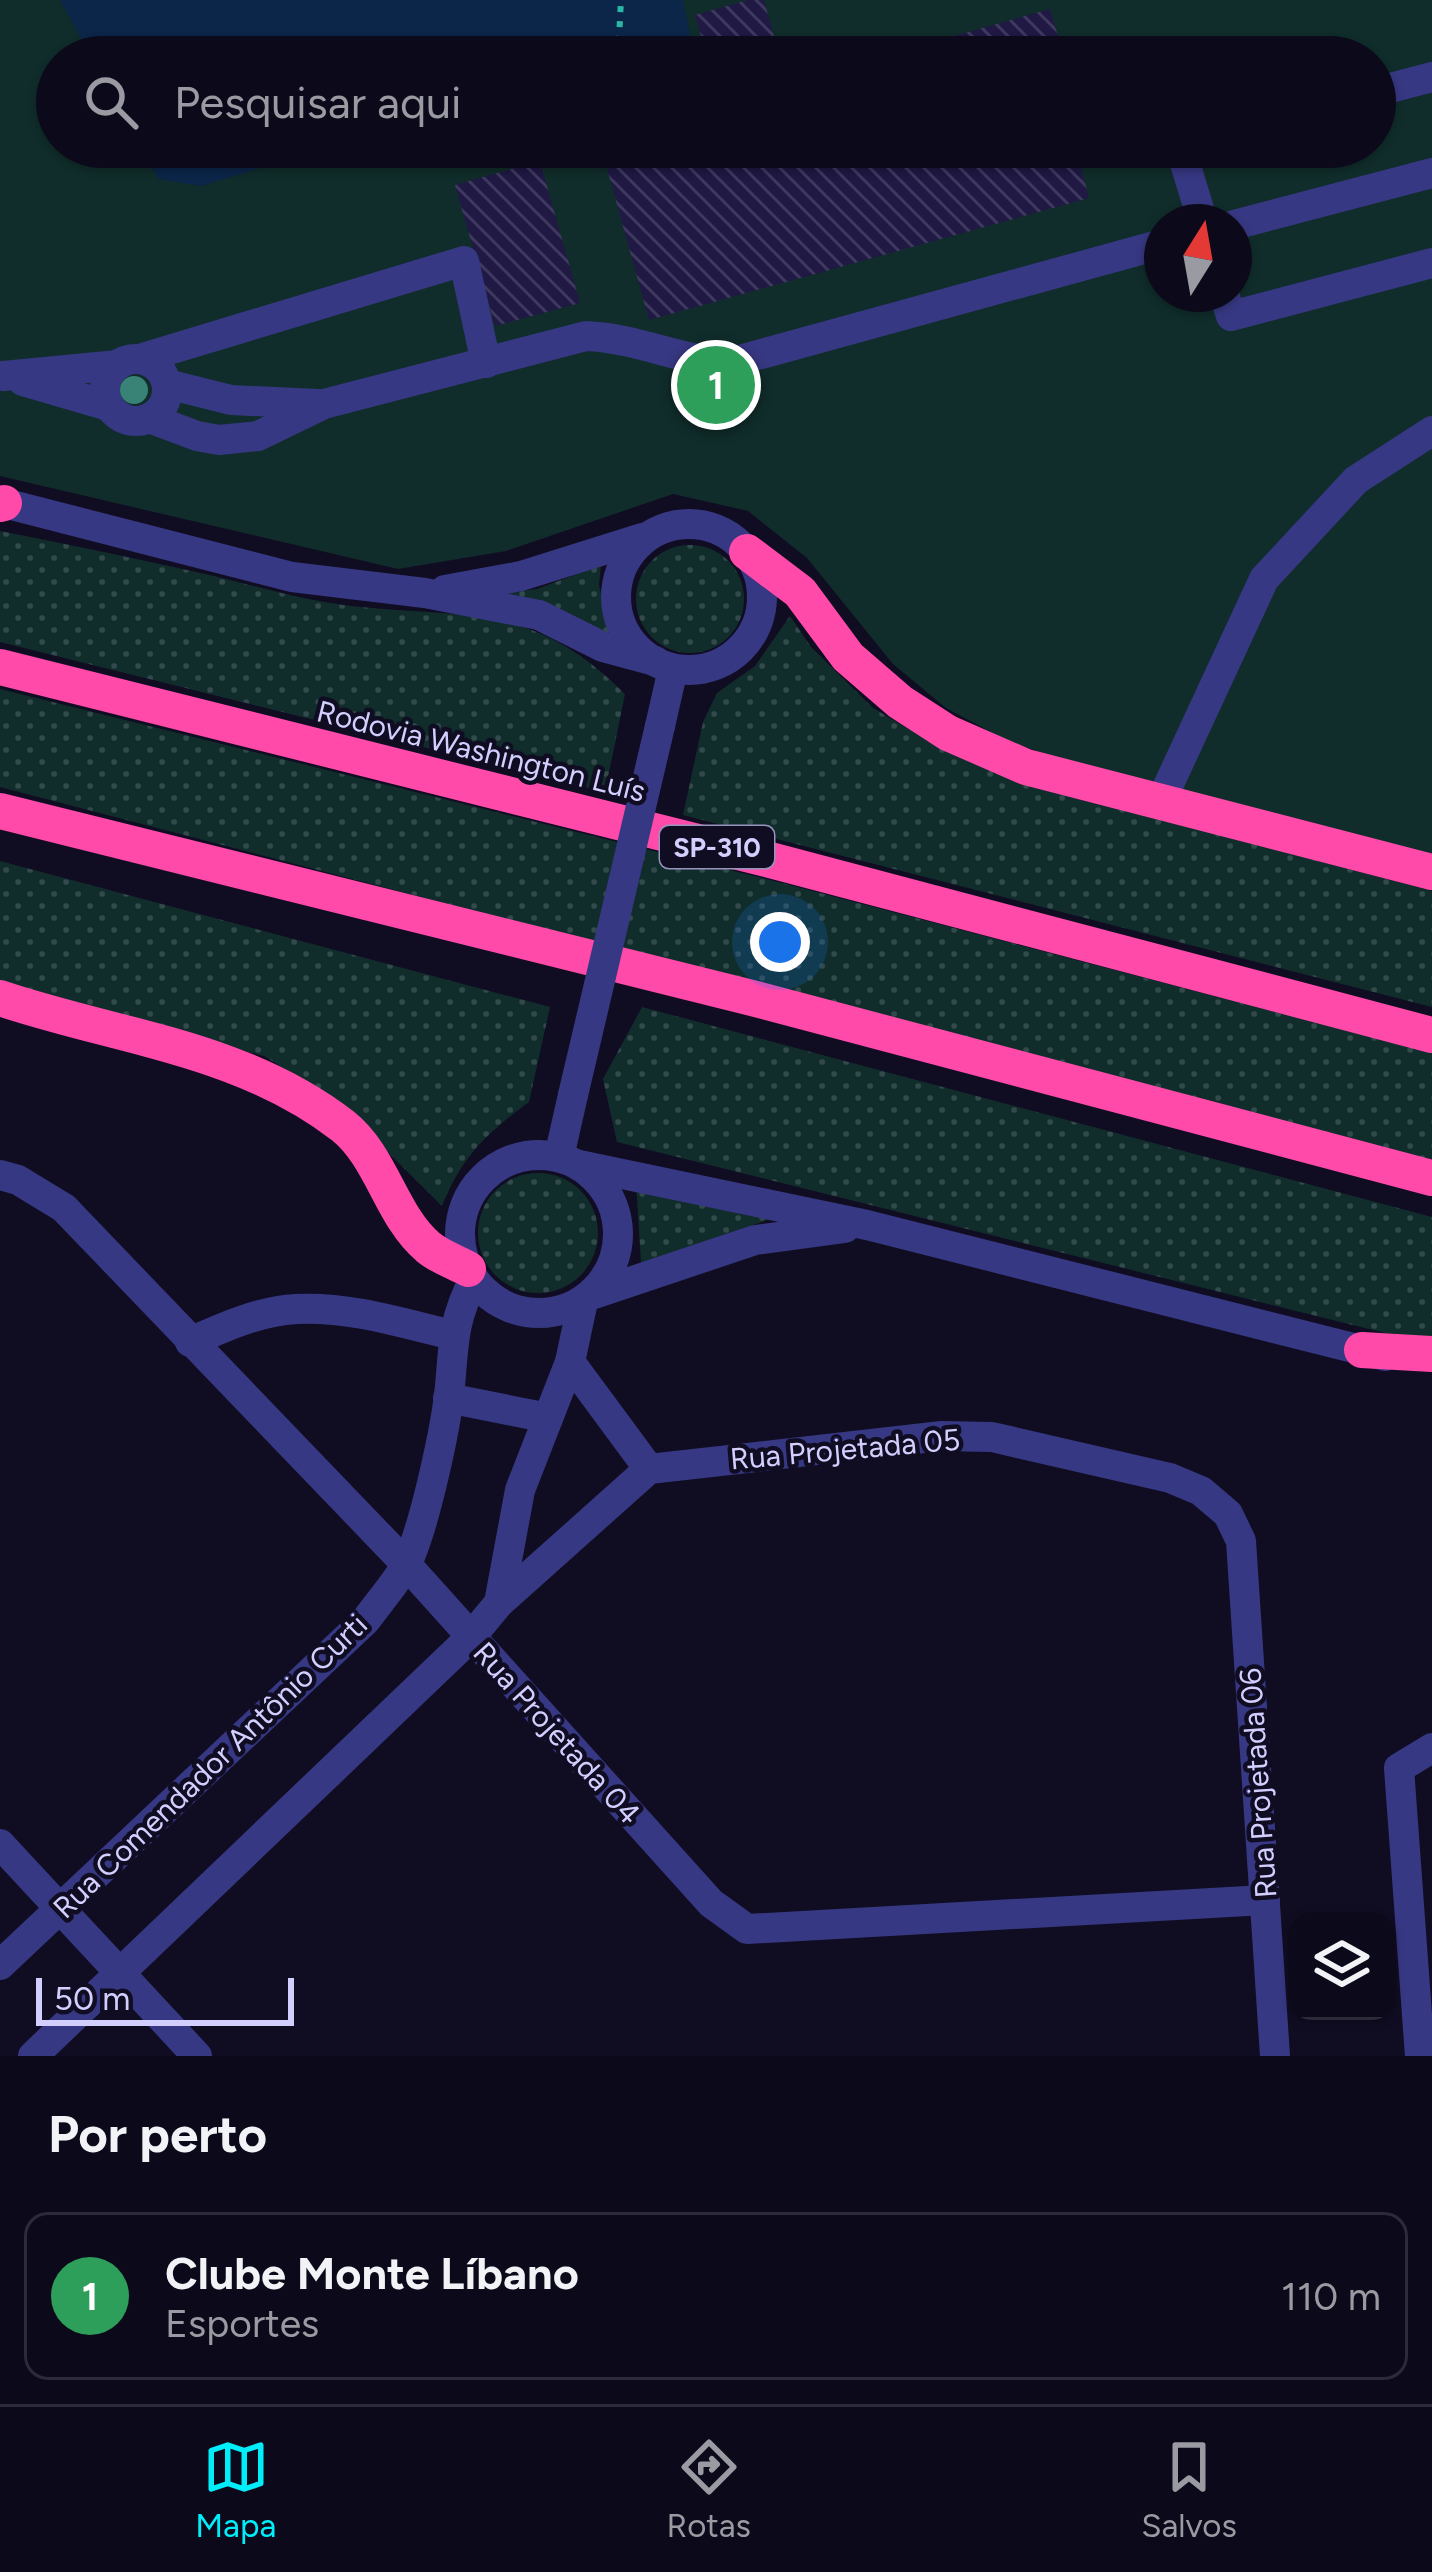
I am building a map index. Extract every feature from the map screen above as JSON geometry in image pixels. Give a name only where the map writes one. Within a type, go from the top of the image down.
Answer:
[{"type":"highway","points":[[747,552],[800,592],[848,657],[900,702],[948,734],[1026,766],[1432,872]]},
{"type":"highway","name":"Rodovia Washington Luís","points":[[0,667],[774,861],[1432,1035]]},
{"type":"highway","points":[[0,811],[752,998],[1432,1178]]},
{"type":"highway","points":[[0,998],[68,1021],[220,1058],[291,1091],[348,1130],[427,1246],[471,1274]]},
{"type":"highway","points":[[1362,1350],[1432,1354]]},
{"type":"street","points":[[1396,86],[1432,77]]},
{"type":"street","points":[[1186,168],[1197,204]]},
{"type":"street","points":[[1252,220],[1432,173]]},
{"type":"street","points":[[1,375],[109,406],[128,419],[149,418],[197,436],[240,439],[258,436],[324,404],[586,336],[625,338],[681,359],[724,364],[1144,249]]},
{"type":"street","points":[[1,375],[128,362],[464,261],[486,363]]},
{"type":"street","points":[[1252,310],[1432,263]]},
{"type":"street","points":[[128,362],[157,367],[166,384],[163,404],[149,418]]},
{"type":"street","points":[[109,406],[106,383],[128,362]]},
{"type":"street","points":[[166,384],[231,400],[324,404]]},
{"type":"street","points":[[1162,800],[1264,579],[1356,480],[1432,431]]},
{"type":"street","points":[[1,503],[292,577],[425,593],[539,615],[603,647],[664,665],[701,669],[732,656],[754,631],[763,599],[747,552],[722,532],[692,524],[521,576],[425,593]]},
{"type":"street","points":[[648,536],[620,571],[615,601],[623,630],[642,653],[664,665]]},
{"type":"street","points":[[569,1161],[573,1096],[660,726],[664,665]]},
{"type":"street","points":[[867,1226],[755,1240],[560,1310],[536,1313],[512,1309],[491,1297],[471,1274],[460,1244],[461,1218],[478,1184],[508,1160],[533,1155],[867,1226],[1432,1368]]},
{"type":"street","points":[[499,1603],[520,1490],[570,1362],[587,1298],[610,1271],[619,1242],[616,1212],[602,1184],[569,1161]]},
{"type":"street","name":"Rua Projetada 04","points":[[0,1175],[18,1180],[64,1208],[406,1564],[711,1903],[746,1929],[1265,1900]]},
{"type":"street","name":"Rua Comendador Antônio Curti","points":[[0,1965],[366,1619],[406,1564],[435,1468],[448,1398],[452,1335],[471,1274]]},
{"type":"street","points":[[190,1342],[244,1319],[296,1309],[371,1316],[452,1335]]},
{"type":"street","points":[[33,2056],[470,1638],[499,1603],[649,1469],[570,1362]]},
{"type":"street","points":[[448,1398],[548,1418]]},
{"type":"street","name":"Rua Projetada 05","points":[[649,1469],[942,1436],[992,1437],[1170,1478],[1202,1491],[1228,1514]]},
{"type":"street","name":"Rua Projetada 06","points":[[1228,1514],[1241,1541],[1244,1567],[1275,2056]]},
{"type":"street","points":[[511,1539],[537,1549],[562,1546]]},
{"type":"street","points":[[1420,2056],[1399,1768],[1432,1748]]},
{"type":"street","points":[[0,1844],[197,2056]]},
{"type":"path","points":[[619,36],[621,0]]},
{"type":"green space","points":[[0,0],[1432,0],[1432,857],[1076,765],[1006,740],[946,708],[893,664],[807,558],[748,511],[673,494],[506,551],[398,569],[0,476]]},
{"type":"green space","points":[[0,531],[315,600],[486,618],[554,640],[589,662],[625,694],[605,792],[0,642]]},
{"type":"green space","points":[[690,545],[711,549],[728,561],[740,578],[744,599],[740,620],[728,637],[711,649],[690,653],[669,649],[652,637],[640,620],[636,599],[640,578],[652,561],[669,549]]},
{"type":"green space","points":[[601,565],[599,585],[612,640],[483,595],[537,589]]},
{"type":"green space","points":[[790,616],[811,647],[873,708],[949,753],[1102,804],[1432,891],[1432,1007],[683,815],[703,722],[717,693],[755,666]]},
{"type":"green space","points":[[0,689],[782,883],[1432,1053],[1432,1161],[0,787]]},
{"type":"green space","points":[[0,861],[550,1007],[529,1102],[477,1147],[442,1206],[335,1100],[264,1056],[0,987]]},
{"type":"green space","points":[[642,1007],[1432,1217],[1432,1337],[1385,1333],[617,1142],[603,1079]]},
{"type":"green space","points":[[538,1173],[561,1177],[581,1190],[594,1210],[598,1233],[594,1256],[581,1276],[561,1289],[538,1293],[515,1289],[495,1276],[482,1256],[478,1233],[482,1210],[495,1190],[515,1177]]},
{"type":"green space","points":[[636,1183],[782,1215],[641,1263]]},
{"type":"water","points":[[60,0],[683,0],[691,36],[80,36]]},
{"type":"water","points":[[152,168],[260,168],[201,186],[158,179]]},
{"type":"building","points":[[764,0],[774,36],[701,36],[695,15]]},
{"type":"building","points":[[1050,9],[1058,36],[954,36]]},
{"type":"building","points":[[515,168],[542,168],[580,303],[495,326],[455,185]]},
{"type":"building","points":[[607,168],[1081,168],[1089,198],[649,320]]},
{"type":"place","name":"Clube Monte Líbano","points":[[716,385]]}]
